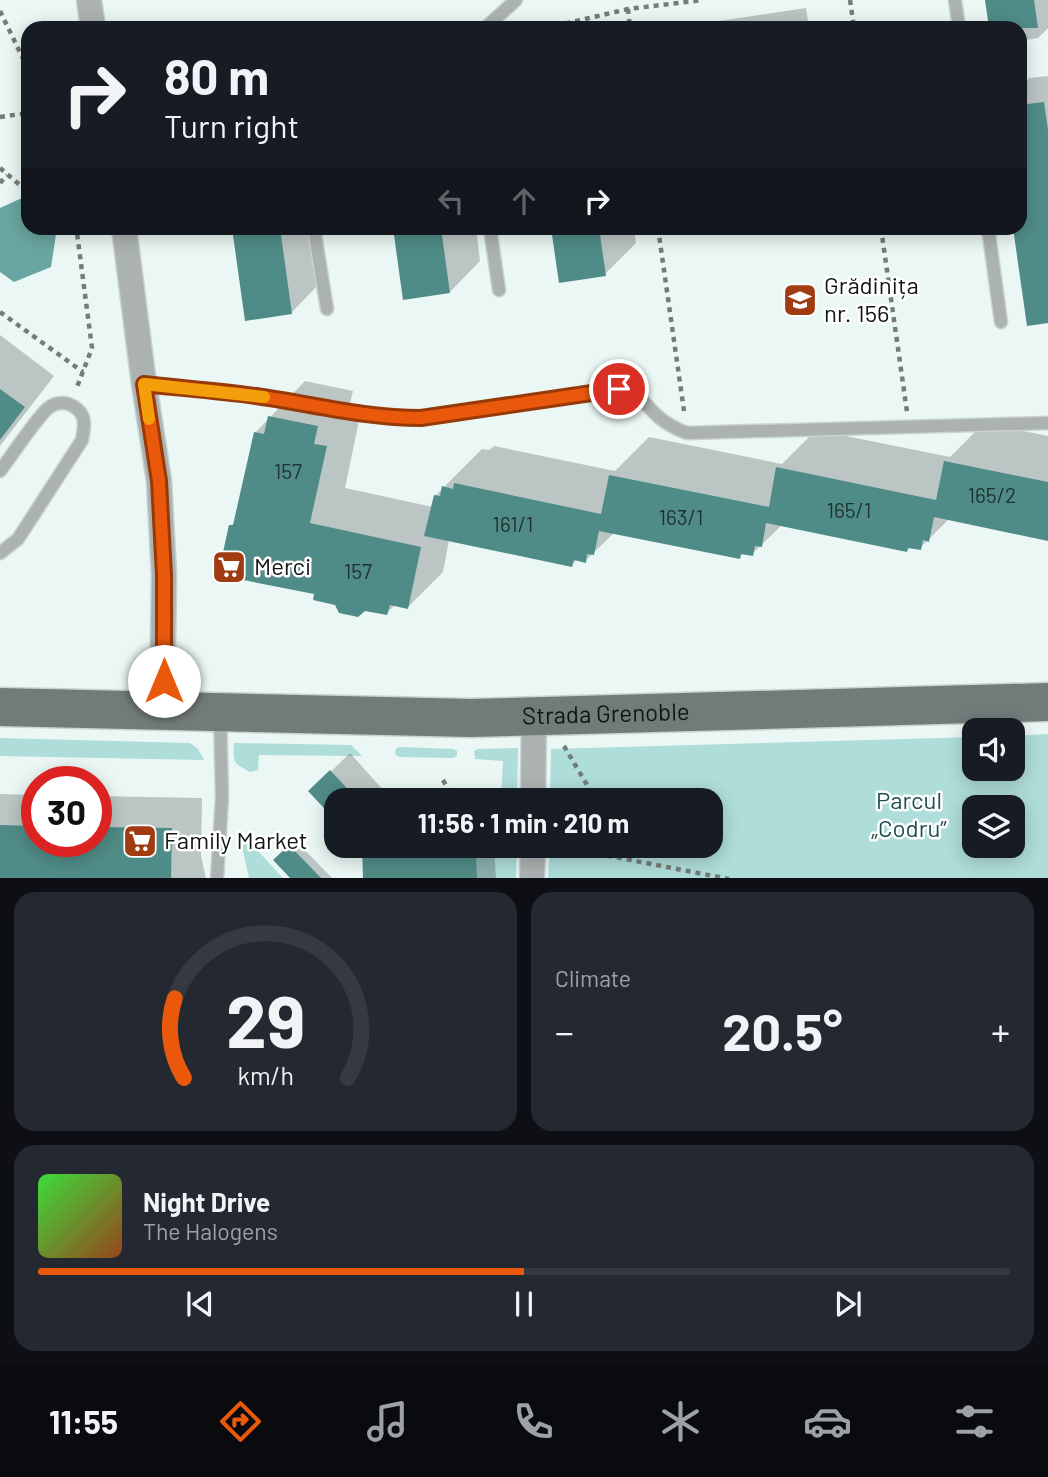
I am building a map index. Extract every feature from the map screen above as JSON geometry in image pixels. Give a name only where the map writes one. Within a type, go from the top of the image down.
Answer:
[{"type":"main road","name":"Strada Grenoble","points":[[0,706],[471,718],[1048,702]]},
{"type":"street","points":[[89,0],[92,21]]},
{"type":"street","points":[[125,235],[159,481],[164,562],[162,710]]},
{"type":"street","points":[[533,788],[534,717]]},
{"type":"lane","points":[[493,21],[516,0]]},
{"type":"lane","points":[[955,0],[958,21]]},
{"type":"lane","points":[[315,235],[327,309]]},
{"type":"lane","points":[[491,235],[499,289]]},
{"type":"lane","points":[[989,235],[1001,322]]},
{"type":"lane","points":[[144,384],[257,396],[316,408],[399,418],[421,418],[619,389],[635,391],[663,422],[687,433],[1048,423]]},
{"type":"lane","points":[[0,471],[48,408],[60,402],[71,404],[81,412],[85,424],[82,440],[18,539],[0,553]]},
{"type":"lane","points":[[217,878],[222,797],[220,710]]},
{"type":"path","points":[[576,21],[628,9],[703,0]]},
{"type":"path","points":[[850,0],[852,21]]},
{"type":"path","points":[[628,9],[629,21]]},
{"type":"path","points":[[0,11],[21,54]]},
{"type":"path","points":[[0,117],[21,114]]},
{"type":"path","points":[[0,168],[21,186]]},
{"type":"path","points":[[0,183],[8,174]]},
{"type":"path","points":[[71,404],[92,348],[78,235]]},
{"type":"path","points":[[659,235],[687,433]]},
{"type":"path","points":[[882,235],[909,426]]},
{"type":"path","points":[[0,312],[83,372]]},
{"type":"path","points":[[562,742],[589,788]]},
{"type":"path","points":[[443,780],[448,788]]},
{"type":"path","points":[[620,858],[729,878]]},
{"type":"green space","name":"Parcul „Codru”","points":[[1048,734],[1048,878],[548,878],[549,858],[723,858],[723,788],[550,788],[551,749],[962,737],[962,781],[1025,781],[1025,735]]},
{"type":"green space","points":[[0,738],[190,743],[198,749],[204,760],[0,756]]},
{"type":"green space","points":[[234,743],[351,745],[362,756],[259,755],[258,770],[250,772],[235,762]]},
{"type":"green space","points":[[396,748],[454,749],[457,756],[399,757],[395,754]]},
{"type":"green space","points":[[518,748],[517,788],[502,788],[503,761],[475,759],[474,751]]},
{"type":"green space","points":[[244,836],[283,878],[249,878],[241,843]]},
{"type":"green space","points":[[476,858],[517,858],[516,878],[477,878]]},
{"type":"shaded area","points":[[21,198],[21,235],[56,235],[51,267],[14,282],[0,272],[0,208]]},
{"type":"building","points":[[985,0],[1034,0],[1038,28],[1027,28],[1027,21],[988,21]]},
{"type":"building","points":[[1044,102],[1048,130],[1048,323],[1027,326],[1014,235],[1027,235],[1027,104]]},
{"type":"building","points":[[233,235],[281,235],[292,314],[245,321]]},
{"type":"building","points":[[394,235],[442,235],[450,293],[403,300]]},
{"type":"building","points":[[552,235],[600,235],[606,276],[559,283]]},
{"type":"building","points":[[0,389],[25,407],[0,440]]},
{"type":"building","points":[[268,416],[318,426],[314,444],[327,446],[310,523],[421,547],[408,609],[390,605],[387,615],[365,611],[358,617],[339,613],[335,605],[313,600],[314,594],[218,575],[229,525],[233,525],[254,432],[264,434]]},
{"type":"building","points":[[944,461],[1048,482],[1048,541],[934,517],[929,542],[923,540],[921,550],[908,548],[907,552],[766,523],[762,547],[755,546],[753,556],[741,554],[740,559],[599,531],[594,555],[587,554],[586,563],[574,560],[572,567],[424,536],[434,495],[440,496],[442,486],[453,489],[454,483],[601,514],[609,475],[769,507],[776,467],[936,500]]},
{"type":"building","points":[[330,770],[347,788],[324,788],[324,808],[308,791]]},
{"type":"building","points":[[0,825],[21,826],[21,857],[112,857],[112,827],[172,828],[171,878],[0,878]]},
{"type":"building","points":[[289,845],[321,878],[290,878],[273,860]]},
{"type":"building","points":[[362,858],[476,858],[477,878],[363,878]]},
{"type":"slow traffic","points":[[149,419],[144,384],[264,397]]},
{"type":"place","name":"Grădinița nr. 156","points":[[800,300]]},
{"type":"place","name":"Merci","points":[[229,567]]},
{"type":"place","name":"Family Market","points":[[140,841]]},
{"type":"route","points":[[164,681],[164,575],[159,481],[144,384],[257,396],[387,418],[421,418],[619,389]]}]
